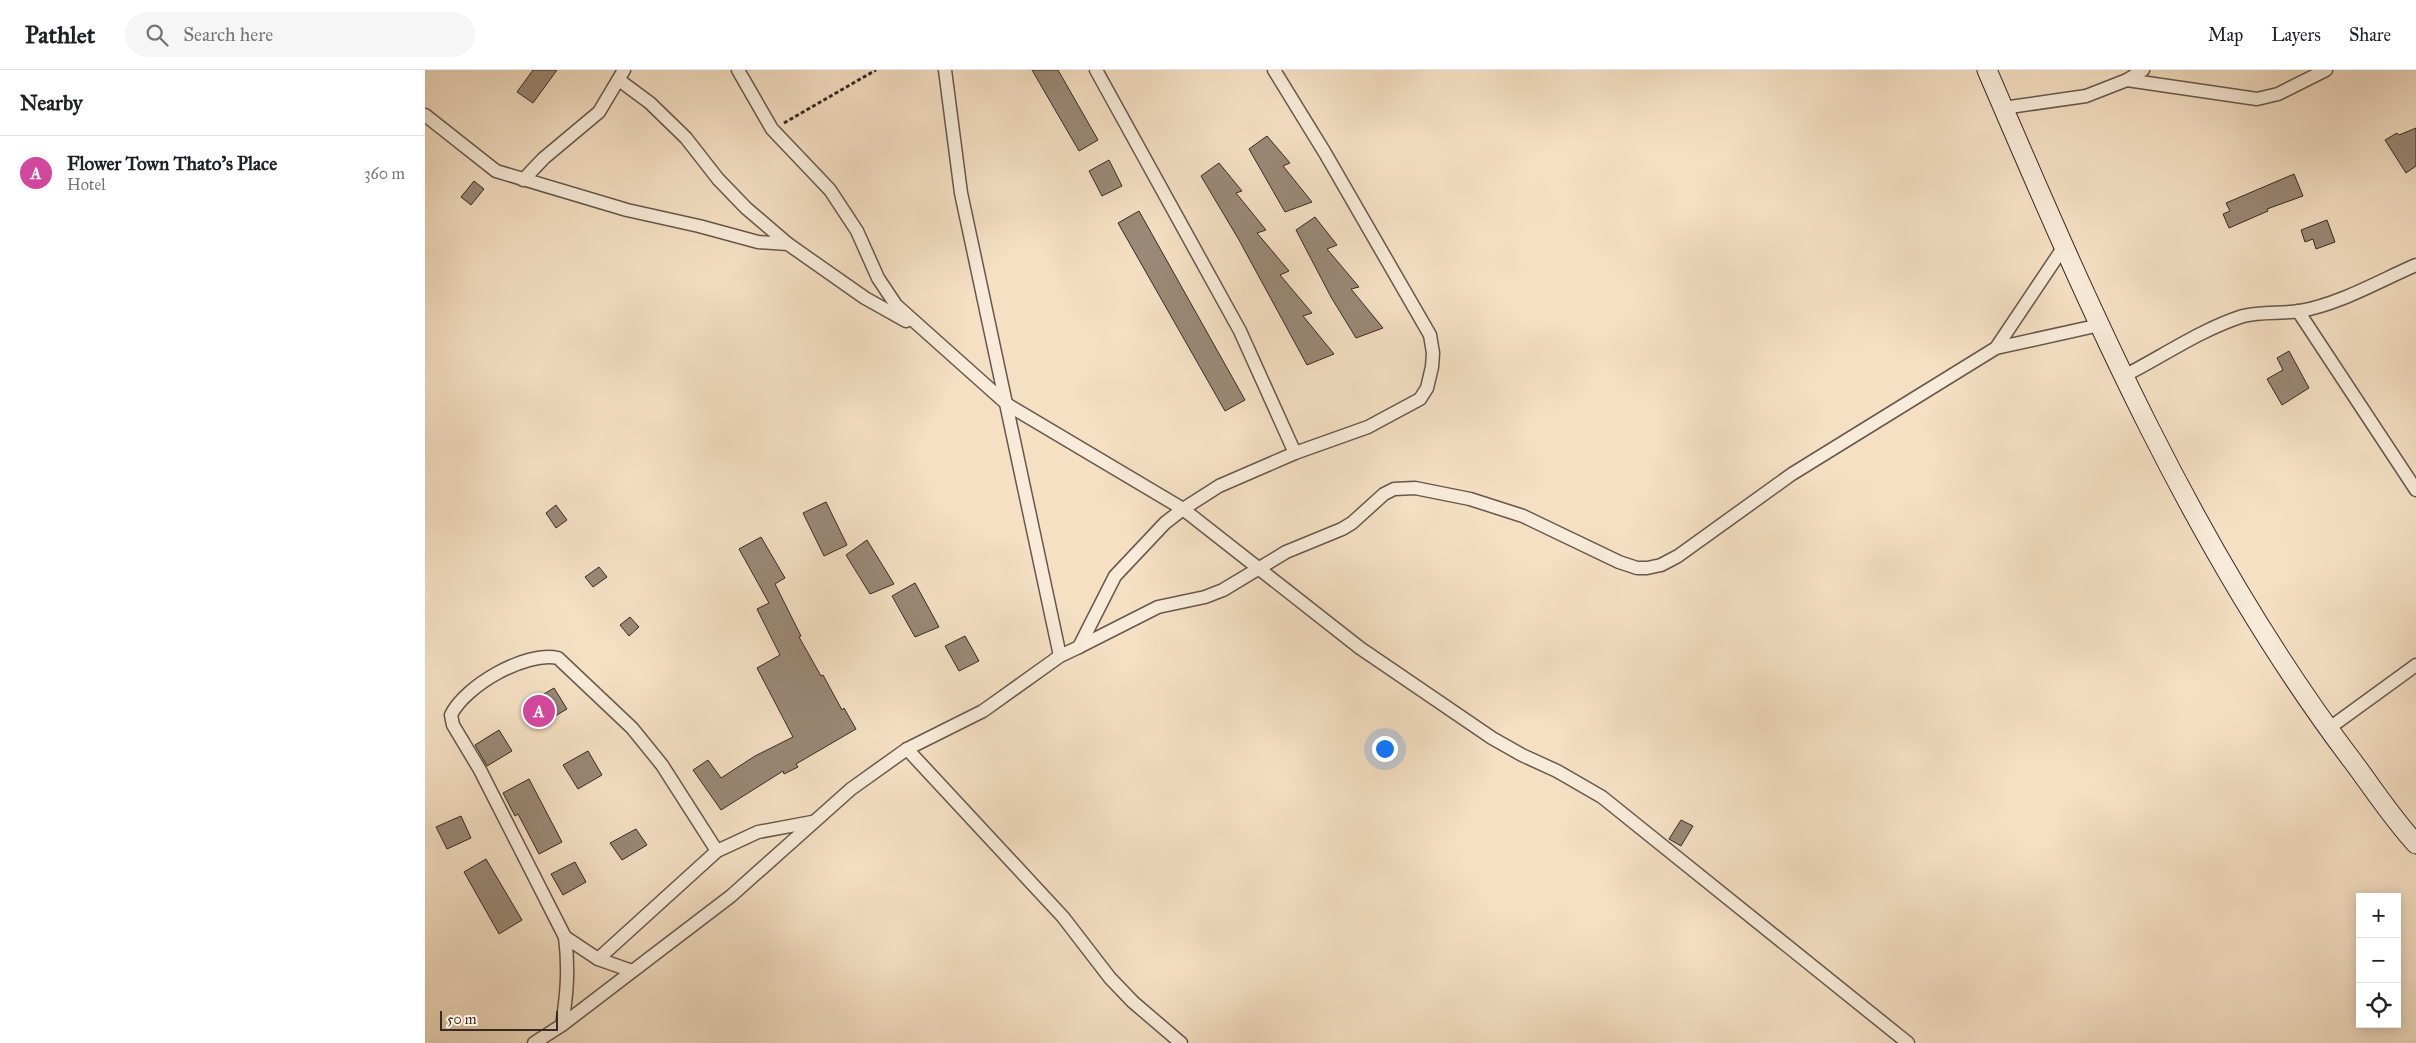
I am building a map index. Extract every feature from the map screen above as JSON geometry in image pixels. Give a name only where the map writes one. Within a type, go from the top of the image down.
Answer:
[{"type":"main road","points":[[1987,70],[2063,248],[2100,325],[2158,445],[2240,596],[2328,729],[2416,844]]},
{"type":"street","points":[[738,70],[772,129],[830,190],[857,231],[878,278],[896,305],[1008,405],[1183,509],[1360,648],[1493,738],[1522,756],[1557,771],[1602,797],[1908,1043]]},
{"type":"street","points":[[945,70],[961,193],[1061,656]]},
{"type":"street","points":[[1096,70],[1240,331],[1295,453]]},
{"type":"street","points":[[1079,647],[1115,576],[1165,523],[1183,509],[1219,486],[1295,453],[1368,428],[1420,400],[1427,388],[1433,353],[1430,335],[1325,153],[1274,70]]},
{"type":"street","points":[[2003,108],[2087,96],[2127,80],[2143,70]]},
{"type":"street","points":[[2127,80],[2257,99],[2278,94],[2326,70]]},
{"type":"street","points":[[523,180],[544,158],[599,112],[621,75],[680,132],[724,185],[788,244],[865,298],[930,334]]},
{"type":"street","points":[[425,115],[496,171],[627,210],[699,226],[758,242],[788,244]]},
{"type":"street","points":[[1996,348],[2063,248]]},
{"type":"street","points":[[2125,376],[2217,327],[2243,316],[2266,311],[2298,311],[2324,304],[2416,265]]},
{"type":"street","points":[[2298,311],[2416,490]]},
{"type":"street","points":[[534,1043],[632,972],[731,896],[851,789],[907,748],[983,710],[1061,656],[1158,607],[1205,597],[1223,590],[1286,552],[1352,523],[1385,494],[1395,489],[1415,488],[1470,499],[1523,516],[1619,562],[1637,568],[1661,565],[1678,556],[1793,474],[1996,348],[2100,325]]},
{"type":"street","points":[[562,1024],[568,988],[568,962],[565,937],[480,770],[453,725],[451,715],[455,705],[468,693],[508,668],[544,656],[558,658],[633,728],[662,765],[717,851]]},
{"type":"street","points":[[2328,729],[2416,665]]},
{"type":"street","points":[[907,748],[1063,917],[1110,978],[1133,1002],[1181,1043]]},
{"type":"street","points":[[598,959],[717,851],[758,832],[812,822]]},
{"type":"street","points":[[565,937],[598,959],[632,972]]},
{"type":"path","points":[[772,129],[876,70]]},
{"type":"building","points":[[533,70],[557,70],[533,103],[517,92]]},
{"type":"building","points":[[1032,70],[1058,70],[1098,140],[1079,151]]},
{"type":"building","points":[[2416,128],[2416,166],[2406,173],[2385,140],[2397,133],[2399,135]]},
{"type":"building","points":[[1267,136],[1290,163],[1283,166],[1312,202],[1285,212],[1249,149]]},
{"type":"building","points":[[1109,160],[1122,186],[1102,196],[1089,171]]},
{"type":"building","points":[[1219,163],[1242,191],[1236,193],[1266,230],[1257,233],[1289,271],[1280,275],[1312,313],[1303,316],[1334,354],[1307,365],[1239,240],[1201,176]]},
{"type":"building","points":[[2294,174],[2303,196],[2267,209],[2268,211],[2229,228],[2223,214],[2230,211],[2226,203]]},
{"type":"building","points":[[474,181],[484,189],[471,205],[461,197]]},
{"type":"building","points":[[1139,211],[1245,400],[1225,411],[1118,223]]},
{"type":"building","points":[[1315,217],[1337,245],[1327,249],[1359,287],[1351,289],[1383,328],[1356,338],[1331,297],[1296,230]]},
{"type":"building","points":[[2327,220],[2335,242],[2316,249],[2313,239],[2305,242],[2301,230]]},
{"type":"building","points":[[2289,351],[2309,388],[2282,405],[2267,379],[2283,370],[2277,358]]},
{"type":"building","points":[[826,502],[847,545],[824,556],[803,513]]},
{"type":"building","points":[[556,505],[567,520],[556,528],[546,513]]},
{"type":"building","points":[[761,537],[785,578],[775,584],[801,636],[799,637],[842,710],[844,708],[856,729],[796,764],[798,767],[784,774],[783,771],[721,810],[693,770],[708,760],[721,778],[755,756],[793,737],[757,668],[780,655],[757,609],[769,603],[739,549]]},
{"type":"building","points":[[867,540],[894,584],[870,594],[846,555]]},
{"type":"building","points":[[599,567],[607,577],[593,587],[585,577]]},
{"type":"building","points":[[915,583],[939,627],[915,637],[892,596]]},
{"type":"building","points":[[630,617],[639,627],[629,636],[620,625]]},
{"type":"building","points":[[965,636],[979,661],[959,671],[945,646]]},
{"type":"building","points":[[554,688],[567,709],[545,722],[532,701]]},
{"type":"building","points":[[499,730],[512,751],[487,766],[475,745]]},
{"type":"building","points":[[588,751],[602,775],[578,789],[563,765]]},
{"type":"building","points":[[529,779],[562,842],[539,854],[518,814],[515,816],[503,793]]},
{"type":"building","points":[[461,816],[471,838],[447,849],[436,827]]},
{"type":"building","points":[[1681,820],[1693,826],[1681,846],[1669,839]]},
{"type":"building","points":[[636,829],[647,845],[622,860],[610,843]]},
{"type":"building","points":[[486,859],[522,920],[499,934],[464,872]]},
{"type":"building","points":[[575,862],[586,882],[563,895],[551,874]]},
{"type":"place","name":"Flower Town Thato's Place","points":[[539,711]]}]
